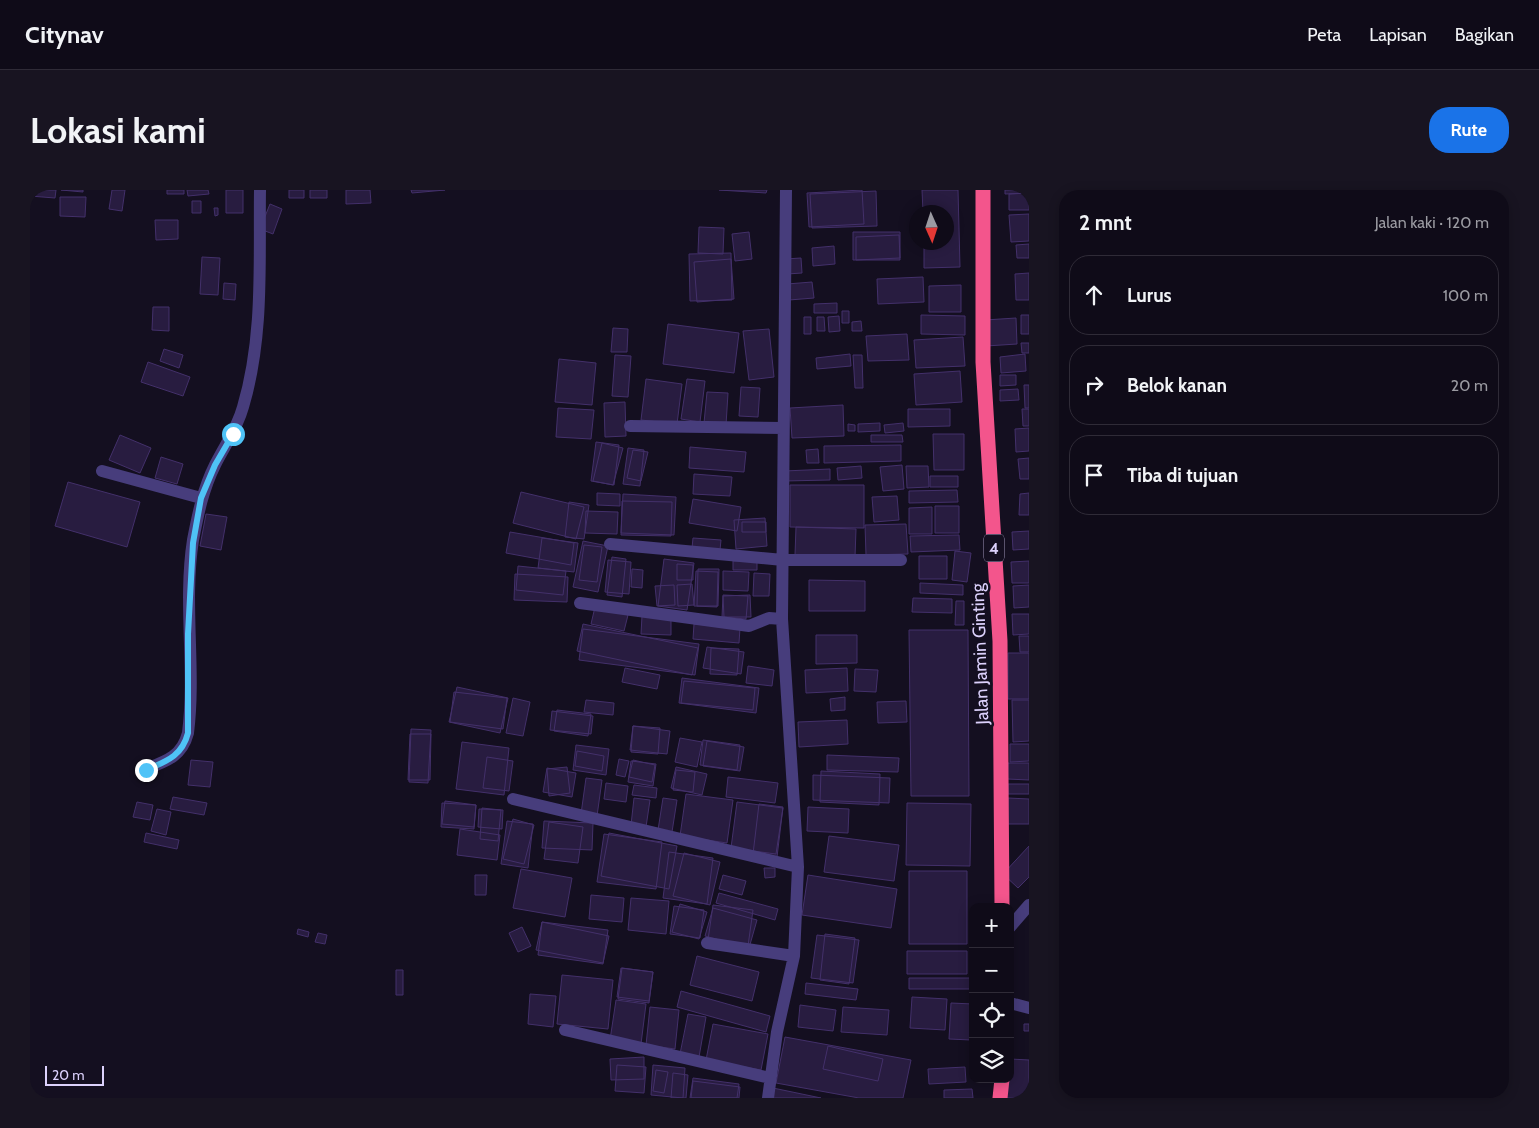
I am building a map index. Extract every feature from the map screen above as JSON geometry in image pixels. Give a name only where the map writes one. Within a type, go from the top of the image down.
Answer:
[{"type":"highway","name":"Jalan Jamin Ginting","points":[[983,190],[983,362],[1000,641],[1002,903]]},
{"type":"highway","points":[[1000,1098],[1002,1083]]},
{"type":"street","points":[[146,770],[171,759],[179,753],[185,744],[188,733],[190,566],[201,498],[215,465],[239,421],[254,365],[259,325],[260,190]]},
{"type":"street","points":[[768,1098],[777,1032],[794,956],[798,867],[782,619],[786,190]]},
{"type":"street","points":[[630,426],[783,428]]},
{"type":"street","points":[[102,471],[201,498]]},
{"type":"street","points":[[610,544],[783,560],[901,560]]},
{"type":"street","points":[[580,603],[749,626],[769,618],[782,619]]},
{"type":"street","points":[[513,799],[798,867]]},
{"type":"street","points":[[1014,922],[1029,905]]},
{"type":"street","points":[[707,943],[794,956]]},
{"type":"street","points":[[1014,1004],[1029,1008]]},
{"type":"street","points":[[565,1030],[770,1078]]},
{"type":"building","points":[[30,190],[56,190],[55,198],[30,196]]},
{"type":"building","points":[[61,190],[83,190],[83,192]]},
{"type":"building","points":[[112,190],[125,190],[122,211],[109,209]]},
{"type":"building","points":[[167,190],[184,190],[184,194],[167,194]]},
{"type":"building","points":[[187,190],[208,190],[209,194],[188,196]]},
{"type":"building","points":[[226,190],[243,190],[243,213],[226,213]]},
{"type":"building","points":[[289,190],[304,190],[304,198],[289,198]]},
{"type":"building","points":[[310,190],[327,190],[327,198],[310,198]]},
{"type":"building","points":[[346,190],[370,190],[371,203],[346,204]]},
{"type":"building","points":[[411,190],[445,190],[412,193]]},
{"type":"building","points":[[719,190],[767,190],[766,193]]},
{"type":"building","points":[[862,190],[864,224],[809,227],[807,193]]},
{"type":"building","points":[[922,190],[958,190],[960,267],[924,268],[924,250],[954,250],[954,205],[923,205]]},
{"type":"building","points":[[1005,190],[1029,190],[1029,193],[1005,194]]},
{"type":"building","points":[[876,191],[877,226],[812,228],[810,194]]},
{"type":"building","points":[[1029,193],[1029,210],[1009,210],[1009,194]]},
{"type":"building","points":[[60,197],[86,197],[85,217],[60,216]]},
{"type":"building","points":[[192,201],[201,201],[201,213],[192,213]]},
{"type":"building","points":[[270,204],[282,209],[273,234],[260,229]]},
{"type":"building","points":[[214,208],[218,208],[218,215],[215,216]]},
{"type":"building","points":[[1029,214],[1029,241],[1011,242],[1009,215]]},
{"type":"building","points":[[155,220],[178,220],[178,239],[156,240]]},
{"type":"building","points":[[699,227],[724,228],[723,254],[698,253]]},
{"type":"building","points":[[749,232],[752,259],[735,261],[732,234]]},
{"type":"building","points":[[853,232],[900,232],[900,260],[853,260]]},
{"type":"building","points":[[899,235],[900,258],[856,260],[856,237]]},
{"type":"building","points":[[1029,244],[1029,258],[1017,258],[1016,245]]},
{"type":"building","points":[[834,246],[835,264],[813,266],[812,248]]},
{"type":"building","points":[[731,253],[732,300],[690,301],[689,254]]},
{"type":"building","points":[[202,257],[220,258],[218,295],[200,294]]},
{"type":"building","points":[[801,258],[802,273],[787,274],[785,259]]},
{"type":"building","points":[[731,259],[734,299],[697,302],[694,262]]},
{"type":"building","points":[[1029,273],[1029,300],[1016,300],[1015,274]]},
{"type":"building","points":[[923,277],[924,302],[878,304],[877,279]]},
{"type":"building","points":[[812,282],[814,298],[789,300],[787,284]]},
{"type":"building","points":[[224,283],[236,284],[235,300],[223,299]]},
{"type":"building","points":[[961,285],[961,312],[929,312],[929,286]]},
{"type":"building","points":[[837,303],[837,313],[814,313],[814,304]]},
{"type":"building","points":[[153,307],[169,307],[169,331],[152,330]]},
{"type":"building","points":[[842,311],[849,311],[849,323],[842,323]]},
{"type":"building","points":[[921,315],[965,316],[965,335],[921,334]]},
{"type":"building","points":[[1021,315],[1029,315],[1029,334],[1021,334]]},
{"type":"building","points":[[839,316],[840,331],[829,332],[828,317]]},
{"type":"building","points":[[804,317],[811,317],[811,334],[804,334]]},
{"type":"building","points":[[817,317],[824,317],[825,331],[817,331]]},
{"type":"building","points":[[1016,318],[1017,344],[986,346],[985,320]]},
{"type":"building","points":[[861,321],[862,331],[852,331],[852,322]]},
{"type":"building","points":[[668,324],[739,333],[734,373],[663,364]]},
{"type":"building","points":[[613,328],[628,329],[627,352],[611,352]]},
{"type":"building","points":[[769,329],[774,377],[749,380],[743,331]]},
{"type":"building","points":[[907,334],[909,360],[868,361],[866,336]]},
{"type":"building","points":[[963,337],[965,366],[916,368],[914,340]]},
{"type":"building","points":[[1021,343],[1029,343],[1029,353],[1022,353]]},
{"type":"building","points":[[164,349],[183,355],[179,368],[160,361]]},
{"type":"building","points":[[850,354],[851,366],[817,369],[816,358]]},
{"type":"building","points":[[1025,354],[1026,371],[1001,373],[1000,357]]},
{"type":"building","points":[[615,355],[631,356],[628,397],[612,396]]},
{"type":"building","points":[[853,355],[862,355],[863,388],[855,388]]},
{"type":"building","points":[[559,359],[596,363],[592,405],[555,402]]},
{"type":"building","points":[[148,362],[190,377],[183,396],[141,382]]},
{"type":"building","points":[[960,371],[962,402],[916,405],[914,374]]},
{"type":"building","points":[[1000,375],[1016,375],[1016,385],[1000,386]]},
{"type":"building","points":[[646,379],[682,384],[677,424],[641,420]]},
{"type":"building","points":[[687,379],[705,381],[700,422],[681,419]]},
{"type":"building","points":[[1024,385],[1029,385],[1029,408],[1025,408]]},
{"type":"building","points":[[741,387],[760,388],[758,417],[739,416]]},
{"type":"building","points":[[1018,389],[1019,400],[1000,401],[1000,390]]},
{"type":"building","points":[[707,392],[728,393],[726,425],[704,423]]},
{"type":"building","points":[[625,402],[626,436],[605,437],[604,403]]},
{"type":"building","points":[[843,405],[844,436],[792,438],[790,408]]},
{"type":"building","points":[[558,408],[594,410],[591,439],[556,437]]},
{"type":"building","points":[[908,409],[950,409],[950,426],[908,427]]},
{"type":"building","points":[[1022,409],[1029,409],[1029,426],[1023,426]]},
{"type":"building","points":[[880,423],[880,431],[858,432],[858,424]]},
{"type":"building","points":[[903,423],[904,431],[885,433],[884,425]]},
{"type":"building","points":[[848,424],[855,425],[855,431],[848,431]]},
{"type":"building","points":[[1029,428],[1029,451],[1016,452],[1015,429]]},
{"type":"building","points":[[933,434],[964,434],[964,470],[934,470]]},
{"type":"building","points":[[120,435],[151,448],[140,473],[109,460]]},
{"type":"building","points":[[871,435],[902,435],[903,442],[871,442]]},
{"type":"building","points":[[596,442],[619,445],[614,485],[591,481]]},
{"type":"building","points":[[602,443],[623,448],[613,485],[593,481]]},
{"type":"building","points":[[901,445],[901,461],[824,463],[824,446]]},
{"type":"building","points":[[690,447],[746,452],[744,472],[689,468]]},
{"type":"building","points":[[628,448],[644,450],[640,486],[623,484]]},
{"type":"building","points":[[818,449],[819,463],[807,463],[806,450]]},
{"type":"building","points":[[633,450],[648,452],[641,481],[627,478]]},
{"type":"building","points":[[161,457],[183,464],[177,484],[155,478]]},
{"type":"building","points":[[1029,458],[1029,479],[1020,479],[1018,459]]},
{"type":"building","points":[[902,465],[904,489],[883,491],[880,467]]},
{"type":"building","points":[[861,466],[862,478],[838,480],[837,468]]},
{"type":"building","points":[[906,466],[928,466],[929,487],[907,488]]},
{"type":"building","points":[[830,469],[830,480],[784,481],[784,471]]},
{"type":"building","points":[[694,474],[732,477],[730,496],[693,494]]},
{"type":"building","points":[[930,476],[958,476],[958,487],[930,487]]},
{"type":"building","points":[[68,482],[140,502],[127,547],[55,526]]},
{"type":"building","points":[[790,485],[864,485],[864,528],[790,527]]},
{"type":"building","points":[[957,490],[958,502],[909,503],[909,491]]},
{"type":"building","points":[[521,492],[584,507],[576,539],[513,523]]},
{"type":"building","points":[[597,493],[620,494],[620,506],[597,505]]},
{"type":"building","points":[[1029,493],[1029,515],[1019,515],[1020,494]]},
{"type":"building","points":[[623,494],[676,497],[674,535],[621,533]]},
{"type":"building","points":[[897,496],[899,520],[874,522],[872,497]]},
{"type":"building","points":[[693,499],[741,507],[737,531],[689,523]]},
{"type":"building","points":[[622,501],[672,502],[671,536],[621,535]]},
{"type":"building","points":[[569,502],[589,505],[584,539],[565,537]]},
{"type":"building","points":[[935,506],[959,506],[959,533],[935,533]]},
{"type":"building","points":[[932,507],[932,534],[909,534],[909,508]]},
{"type":"building","points":[[586,511],[618,512],[617,534],[585,533]]},
{"type":"building","points":[[206,514],[227,517],[221,550],[200,546]]},
{"type":"building","points":[[765,518],[767,546],[736,549],[734,520]]},
{"type":"building","points":[[742,522],[766,522],[766,532],[742,532]]},
{"type":"building","points":[[906,524],[908,554],[866,555],[865,525]]},
{"type":"building","points":[[796,527],[856,529],[855,557],[795,555]]},
{"type":"building","points":[[1029,531],[1029,549],[1013,550],[1012,532]]},
{"type":"building","points":[[510,532],[574,543],[571,565],[506,553]]},
{"type":"building","points":[[959,535],[960,550],[911,552],[910,536]]},
{"type":"building","points":[[542,538],[578,543],[574,572],[538,568]]},
{"type":"building","points":[[693,538],[721,540],[720,550],[692,548]]},
{"type":"building","points":[[583,541],[608,546],[598,592],[573,587]]},
{"type":"building","points":[[584,545],[602,547],[597,582],[579,580]]},
{"type":"building","points":[[955,551],[971,553],[967,582],[952,580]]},
{"type":"building","points":[[919,556],[947,556],[947,579],[919,579]]},
{"type":"building","points":[[612,557],[626,559],[622,597],[607,595]]},
{"type":"building","points":[[664,559],[694,563],[687,610],[658,606]]},
{"type":"building","points":[[608,560],[631,562],[629,594],[605,592]]},
{"type":"building","points":[[757,560],[757,570],[733,570],[733,561]]},
{"type":"building","points":[[1029,561],[1029,583],[1012,583],[1011,562]]},
{"type":"building","points":[[677,564],[693,565],[693,580],[677,580]]},
{"type":"building","points":[[518,566],[566,571],[563,595],[516,590]]},
{"type":"building","points":[[632,569],[643,570],[642,588],[631,587]]},
{"type":"building","points":[[698,569],[719,569],[718,606],[697,606]]},
{"type":"building","points":[[696,571],[718,572],[717,607],[694,606]]},
{"type":"building","points":[[723,571],[749,572],[748,591],[723,590]]},
{"type":"building","points":[[754,573],[770,574],[769,596],[753,596]]},
{"type":"building","points":[[515,574],[568,577],[567,602],[514,600]]},
{"type":"building","points":[[809,580],[865,581],[865,611],[809,611]]},
{"type":"building","points":[[920,583],[963,585],[963,595],[920,593]]},
{"type":"building","points":[[692,584],[694,605],[678,606],[677,585]]},
{"type":"building","points":[[674,585],[675,605],[657,606],[655,586]]},
{"type":"building","points":[[1029,585],[1029,607],[1014,608],[1013,586]]},
{"type":"building","points":[[723,595],[748,596],[746,619],[722,617]]},
{"type":"building","points":[[750,595],[751,617],[724,617],[723,596]]},
{"type":"building","points":[[913,598],[952,599],[952,613],[912,612]]},
{"type":"building","points":[[956,601],[964,601],[964,625],[955,625]]},
{"type":"building","points":[[595,607],[628,615],[624,631],[591,624]]},
{"type":"building","points":[[1012,614],[1029,614],[1029,634],[1013,635]]},
{"type":"building","points":[[642,616],[671,617],[671,635],[641,634]]},
{"type":"building","points":[[583,624],[698,648],[692,675],[577,651]]},
{"type":"building","points":[[694,624],[740,628],[739,643],[693,639]]},
{"type":"building","points":[[583,629],[699,644],[695,675],[579,660]]},
{"type":"building","points":[[909,630],[968,630],[969,796],[911,796]]},
{"type":"building","points":[[816,635],[857,635],[857,663],[816,664]]},
{"type":"building","points":[[1019,636],[1029,636],[1029,652],[1020,652]]},
{"type":"building","points":[[707,647],[744,652],[741,674],[703,668]]},
{"type":"building","points":[[711,648],[739,649],[737,675],[710,674]]},
{"type":"building","points":[[1008,653],[1029,653],[1029,699],[1008,699]]},
{"type":"building","points":[[748,666],[774,670],[772,686],[746,683]]},
{"type":"building","points":[[625,668],[660,675],[657,689],[622,682]]},
{"type":"building","points":[[847,668],[848,691],[806,693],[805,670]]},
{"type":"building","points":[[855,669],[878,670],[876,692],[854,691]]},
{"type":"building","points":[[682,678],[759,688],[756,713],[679,703]]},
{"type":"building","points":[[684,681],[755,688],[753,710],[681,703]]},
{"type":"building","points":[[457,687],[508,698],[500,733],[449,722]]},
{"type":"building","points":[[454,692],[507,698],[503,729],[450,722]]},
{"type":"building","points":[[845,697],[845,710],[831,711],[830,699]]},
{"type":"building","points":[[513,698],[530,702],[523,736],[506,733]]},
{"type":"building","points":[[586,700],[614,703],[613,715],[584,712]]},
{"type":"building","points":[[1012,700],[1029,700],[1029,741],[1013,742]]},
{"type":"building","points":[[906,701],[907,722],[878,723],[877,702]]},
{"type":"building","points":[[557,710],[591,714],[588,736],[554,731]]},
{"type":"building","points":[[552,711],[593,716],[591,734],[550,730]]},
{"type":"building","points":[[847,720],[848,744],[799,747],[798,722]]},
{"type":"building","points":[[633,726],[660,728],[658,754],[631,752]]},
{"type":"building","points":[[633,726],[670,731],[667,754],[630,750]]},
{"type":"building","points":[[411,729],[431,730],[428,783],[409,782]]},
{"type":"building","points":[[410,734],[431,734],[430,780],[408,780]]},
{"type":"building","points":[[680,738],[702,742],[697,767],[675,762]]},
{"type":"building","points":[[703,740],[740,745],[737,770],[700,765]]},
{"type":"building","points":[[707,741],[744,747],[740,771],[703,766]]},
{"type":"building","points":[[462,742],[509,748],[504,795],[456,789]]},
{"type":"building","points":[[1010,744],[1029,744],[1029,761],[1010,762]]},
{"type":"building","points":[[576,745],[609,749],[606,775],[573,770]]},
{"type":"building","points":[[577,751],[604,756],[602,771],[575,766]]},
{"type":"building","points":[[827,755],[899,758],[898,772],[827,770]]},
{"type":"building","points":[[487,757],[513,761],[509,791],[483,788]]},
{"type":"building","points":[[619,759],[629,761],[625,777],[616,775]]},
{"type":"building","points":[[191,760],[213,762],[210,787],[188,785]]},
{"type":"building","points":[[633,760],[655,765],[652,782],[629,777]]},
{"type":"building","points":[[631,761],[656,764],[653,786],[628,782]]},
{"type":"building","points":[[1008,763],[1029,763],[1029,780],[1007,779]]},
{"type":"building","points":[[567,767],[570,793],[549,796],[547,769]]},
{"type":"building","points":[[676,767],[707,774],[702,795],[671,788]]},
{"type":"building","points":[[547,768],[576,773],[572,797],[543,792]]},
{"type":"building","points":[[676,770],[695,772],[693,792],[673,790]]},
{"type":"building","points":[[821,771],[880,774],[879,805],[820,802]]},
{"type":"building","points":[[813,775],[890,778],[889,803],[813,800]]},
{"type":"building","points":[[728,777],[778,783],[775,803],[726,797]]},
{"type":"building","points":[[586,778],[602,780],[597,816],[581,814]]},
{"type":"building","points":[[606,783],[628,786],[626,802],[604,799]]},
{"type":"building","points":[[1008,784],[1029,784],[1029,794],[1008,794]]},
{"type":"building","points":[[634,785],[657,788],[656,798],[632,795]]},
{"type":"building","points":[[686,794],[733,800],[727,843],[680,836]]},
{"type":"building","points":[[173,797],[207,803],[204,815],[170,809]]},
{"type":"building","points":[[634,798],[650,800],[646,827],[631,825]]},
{"type":"building","points":[[663,798],[677,800],[672,832],[658,830]]},
{"type":"building","points":[[1008,798],[1029,799],[1029,824],[1007,824]]},
{"type":"building","points":[[445,801],[476,805],[474,827],[442,824]]},
{"type":"building","points":[[137,802],[153,805],[150,820],[133,817]]},
{"type":"building","points":[[737,802],[783,808],[776,854],[731,848]]},
{"type":"building","points":[[442,803],[476,805],[474,829],[441,827]]},
{"type":"building","points":[[907,803],[971,804],[970,866],[906,865]]},
{"type":"building","points":[[759,804],[783,807],[777,857],[753,854]]},
{"type":"building","points":[[808,807],[849,809],[848,833],[807,831]]},
{"type":"building","points":[[482,808],[501,810],[498,841],[480,839]]},
{"type":"building","points":[[157,809],[171,812],[166,835],[151,831]]},
{"type":"building","points":[[479,809],[503,810],[502,829],[478,827]]},
{"type":"building","points":[[513,819],[534,825],[524,864],[503,859]]},
{"type":"building","points":[[507,821],[533,824],[528,868],[501,864]]},
{"type":"building","points":[[544,821],[593,823],[592,850],[542,848]]},
{"type":"building","points":[[549,822],[583,827],[578,863],[544,859]]},
{"type":"building","points":[[460,829],[500,835],[497,860],[457,855]]},
{"type":"building","points":[[146,833],[179,840],[177,849],[144,842]]},
{"type":"building","points":[[609,833],[677,846],[669,889],[601,876]]},
{"type":"building","points":[[604,834],[662,842],[656,889],[597,882]]},
{"type":"building","points":[[829,836],[899,845],[894,881],[824,872]]},
{"type":"building","points":[[1029,846],[1029,877],[1018,888],[1003,874]]},
{"type":"building","points":[[669,852],[713,858],[707,904],[663,898]]},
{"type":"building","points":[[684,853],[720,862],[710,905],[673,896]]},
{"type":"building","points":[[764,868],[775,868],[775,877],[765,878]]},
{"type":"building","points":[[521,869],[572,878],[565,917],[513,908]]},
{"type":"building","points":[[909,871],[967,871],[967,944],[909,944]]},
{"type":"building","points":[[475,875],[487,875],[486,895],[475,895]]},
{"type":"building","points":[[723,875],[746,881],[742,895],[719,889]]},
{"type":"building","points":[[808,875],[897,889],[891,928],[802,915]]},
{"type":"building","points":[[719,893],[778,909],[775,920],[716,903]]},
{"type":"building","points":[[591,895],[624,898],[622,922],[589,919]]},
{"type":"building","points":[[631,898],[669,901],[666,934],[628,930]]},
{"type":"building","points":[[680,904],[707,912],[699,939],[672,932]]},
{"type":"building","points":[[713,905],[753,910],[748,946],[708,940]]},
{"type":"building","points":[[674,906],[704,910],[700,938],[670,934]]},
{"type":"building","points":[[713,908],[757,920],[749,948],[705,936]]},
{"type":"building","points":[[542,922],[608,930],[603,964],[538,955]]},
{"type":"building","points":[[542,922],[609,936],[603,963],[536,950]]},
{"type":"building","points":[[522,927],[531,946],[518,952],[509,933]]},
{"type":"building","points":[[298,929],[309,932],[308,937],[297,934]]},
{"type":"building","points":[[318,933],[327,935],[325,944],[315,942]]},
{"type":"building","points":[[825,934],[855,938],[849,984],[820,980]]},
{"type":"building","points":[[817,935],[859,940],[853,983],[811,978]]},
{"type":"building","points":[[907,951],[967,951],[967,974],[907,974]]},
{"type":"building","points":[[697,956],[759,972],[752,1001],[690,985]]},
{"type":"building","points":[[621,968],[653,972],[649,1001],[617,997]]},
{"type":"building","points":[[622,968],[653,972],[649,1003],[618,999]]},
{"type":"building","points":[[396,970],[403,970],[403,995],[396,995]]},
{"type":"building","points":[[562,975],[613,980],[608,1029],[557,1024]]},
{"type":"building","points":[[909,978],[969,978],[969,989],[909,989]]},
{"type":"building","points":[[806,983],[858,989],[856,1000],[805,994]]},
{"type":"building","points":[[681,991],[770,1016],[766,1032],[677,1007]]},
{"type":"building","points":[[530,994],[556,996],[553,1027],[528,1024]]},
{"type":"building","points":[[912,997],[947,999],[945,1030],[910,1028]]},
{"type":"building","points":[[616,1000],[646,1004],[641,1044],[610,1040]]},
{"type":"building","points":[[951,1003],[969,1004],[969,1040],[949,1039]]},
{"type":"building","points":[[800,1005],[836,1010],[833,1031],[798,1027]]},
{"type":"building","points":[[650,1007],[679,1010],[675,1049],[646,1045]]},
{"type":"building","points":[[843,1007],[889,1010],[887,1035],[841,1032]]},
{"type":"building","points":[[688,1014],[706,1017],[699,1057],[680,1054]]},
{"type":"building","points":[[713,1024],[768,1034],[761,1070],[706,1060]]},
{"type":"building","points":[[1024,1024],[1029,1024],[1029,1031],[1024,1031]]},
{"type":"building","points":[[785,1037],[911,1060],[903,1098],[859,1098],[776,1083]]},
{"type":"building","points":[[828,1046],[883,1059],[878,1081],[823,1069]]},
{"type":"building","points":[[644,1057],[644,1079],[611,1080],[610,1059]]},
{"type":"building","points":[[1014,1059],[1029,1060],[1029,1098],[1005,1098],[1007,1083],[1014,1083]]},
{"type":"building","points":[[617,1065],[646,1067],[644,1093],[615,1091]]},
{"type":"building","points":[[653,1065],[685,1068],[683,1098],[651,1095]]},
{"type":"building","points":[[965,1067],[966,1082],[929,1084],[928,1069]]},
{"type":"building","points":[[656,1070],[668,1072],[664,1093],[653,1091]]},
{"type":"building","points":[[673,1073],[688,1075],[686,1098],[671,1098]]},
{"type":"building","points":[[693,1078],[739,1084],[737,1098],[690,1098]]},
{"type":"building","points":[[693,1081],[740,1087],[739,1098],[691,1098]]},
{"type":"building","points":[[773,1088],[821,1098],[771,1098]]},
{"type":"building","points":[[972,1089],[973,1098],[944,1098],[944,1090]]},
{"type":"route","points":[[146,770],[171,759],[179,753],[185,744],[188,733],[190,720],[188,634],[190,566],[193,543],[201,498],[215,465],[233,434]]}]
